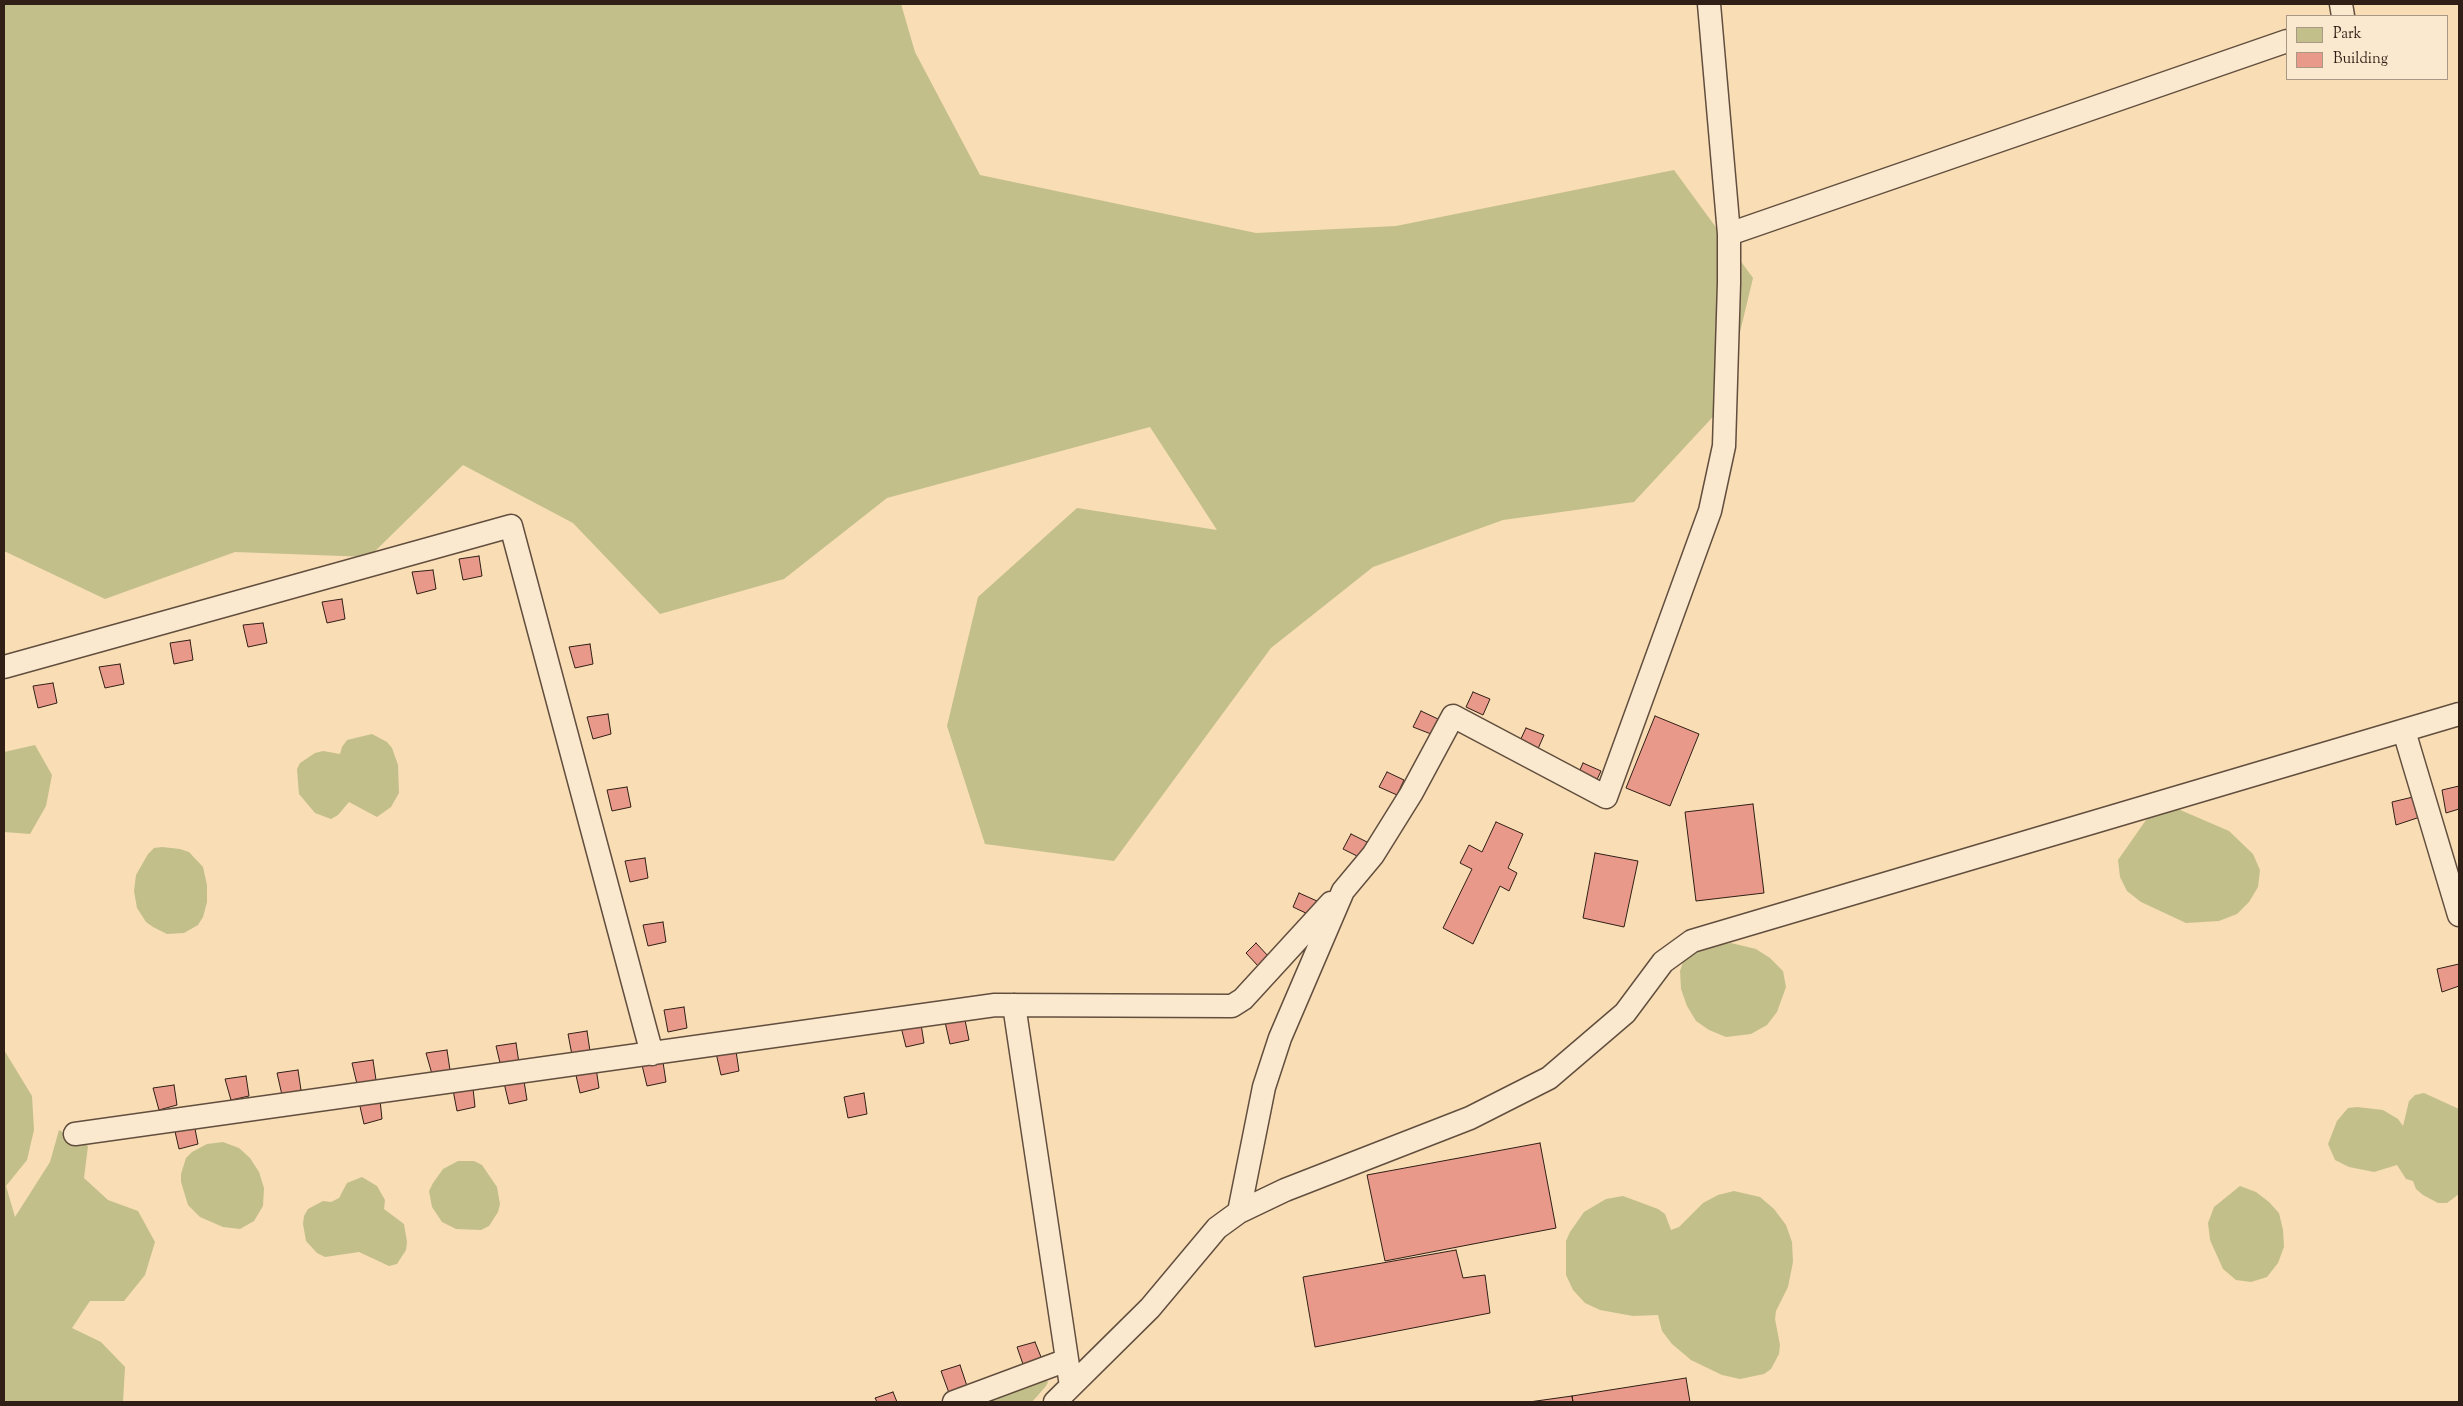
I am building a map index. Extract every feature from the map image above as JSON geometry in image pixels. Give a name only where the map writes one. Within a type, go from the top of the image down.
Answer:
[{"type":"lane","points":[[75,1134],[652,1054],[995,1004],[1232,1006],[1243,999],[1373,855],[1397,817],[1453,716],[1606,797],[1710,511],[1724,446],[1729,234],[1709,4]]},
{"type":"lane","points":[[1729,234],[2286,41]]},
{"type":"lane","points":[[4,667],[512,526],[652,1054]]},
{"type":"lane","points":[[1055,1402],[1150,1308],[1217,1228],[1239,1212],[1285,1190],[1470,1118],[1549,1078],[1624,1013],[1663,962],[1692,941],[2459,714]]},
{"type":"lane","points":[[2404,731],[2459,915]]},
{"type":"lane","points":[[1239,1212],[1264,1086],[1280,1038],[1343,890]]},
{"type":"lane","points":[[1014,1005],[1071,1386]]},
{"type":"lane","points":[[954,1402],[1067,1360]]},
{"type":"green space","points":[[4,4],[901,4],[915,52],[980,175],[1256,233],[1396,226],[1674,170],[1753,278],[1722,407],[1634,502],[1503,520],[1373,567],[1271,648],[1114,861],[985,844],[947,726],[978,597],[1077,508],[1217,530],[1150,427],[887,498],[784,579],[660,614],[573,523],[463,465],[369,557],[235,552],[105,599],[4,551]]},
{"type":"green space","points":[[372,734],[387,742],[392,748],[398,765],[399,793],[391,807],[377,817],[349,802],[338,815],[331,819],[315,813],[299,794],[297,769],[300,763],[315,753],[323,751],[340,754],[347,740]]},
{"type":"green space","points":[[35,745],[52,775],[46,806],[30,834],[4,832],[4,752]]},
{"type":"green space","points":[[2178,809],[2229,831],[2253,854],[2260,870],[2258,887],[2249,902],[2237,914],[2219,921],[2186,923],[2141,902],[2127,891],[2120,877],[2118,860],[2146,820],[2160,810]]},
{"type":"green space","points":[[162,847],[189,852],[203,867],[207,885],[207,902],[203,917],[198,925],[184,933],[167,934],[153,927],[146,922],[137,908],[134,891],[136,875],[148,854],[154,848]]},
{"type":"green space","points":[[1731,943],[1756,949],[1770,958],[1783,971],[1786,987],[1777,1012],[1767,1025],[1751,1034],[1726,1037],[1709,1030],[1696,1021],[1687,1006],[1681,989],[1680,971],[1683,962],[1689,956],[1705,947]]},
{"type":"green space","points":[[4,1050],[32,1096],[34,1130],[27,1160],[6,1186],[15,1217],[50,1162],[59,1130],[88,1146],[84,1178],[108,1200],[138,1211],[155,1242],[145,1275],[124,1301],[90,1301],[72,1328],[101,1342],[125,1367],[123,1402],[4,1402]]},
{"type":"green space","points":[[2424,1093],[2459,1109],[2459,1194],[2447,1203],[2438,1203],[2423,1195],[2416,1189],[2413,1181],[2406,1179],[2397,1165],[2374,1172],[2349,1167],[2335,1160],[2328,1144],[2337,1121],[2348,1108],[2357,1107],[2383,1110],[2398,1119],[2403,1126],[2409,1101],[2415,1095]]},
{"type":"green space","points":[[223,1142],[239,1148],[250,1158],[259,1172],[264,1188],[263,1206],[254,1221],[240,1229],[223,1227],[200,1217],[188,1205],[181,1182],[181,1174],[186,1158],[192,1152],[207,1144]]},
{"type":"green space","points":[[458,1161],[474,1161],[482,1165],[497,1187],[500,1204],[498,1212],[489,1226],[481,1230],[456,1229],[442,1222],[432,1207],[429,1191],[433,1183],[443,1169]]},
{"type":"green space","points":[[362,1177],[377,1186],[385,1200],[384,1209],[404,1224],[407,1242],[406,1250],[397,1264],[389,1266],[359,1252],[325,1257],[317,1253],[306,1241],[303,1224],[304,1216],[308,1209],[323,1201],[331,1202],[339,1198],[347,1183]]},
{"type":"green space","points":[[2240,1186],[2256,1192],[2269,1202],[2279,1213],[2283,1230],[2284,1247],[2278,1263],[2267,1277],[2251,1282],[2236,1280],[2223,1269],[2210,1240],[2208,1223],[2214,1207]]},
{"type":"green space","points":[[1734,1191],[1760,1197],[1774,1209],[1786,1225],[1792,1242],[1793,1262],[1788,1287],[1776,1311],[1775,1319],[1780,1345],[1779,1354],[1771,1369],[1764,1374],[1740,1379],[1722,1375],[1691,1360],[1672,1344],[1662,1331],[1658,1315],[1633,1316],[1600,1310],[1585,1303],[1573,1290],[1566,1275],[1566,1241],[1584,1212],[1606,1199],[1623,1196],[1658,1209],[1665,1214],[1671,1230],[1679,1227],[1703,1203],[1718,1195]]},
{"type":"green space","points":[[1045,1378],[1048,1382],[1046,1386],[1032,1402],[981,1402]]},
{"type":"building","points":[[479,556],[482,576],[463,580],[459,559]]},
{"type":"building","points":[[433,570],[436,589],[417,594],[412,572]]},
{"type":"building","points":[[342,599],[345,619],[327,623],[322,602]]},
{"type":"building","points":[[263,623],[267,643],[248,647],[243,625]]},
{"type":"building","points":[[190,640],[193,660],[174,664],[170,643]]},
{"type":"building","points":[[590,644],[593,664],[575,668],[569,647]]},
{"type":"building","points":[[120,664],[124,684],[105,688],[99,667]]},
{"type":"building","points":[[53,683],[57,703],[38,708],[33,686]]},
{"type":"building","points":[[1473,692],[1490,699],[1483,715],[1466,707]]},
{"type":"building","points":[[1421,711],[1438,719],[1431,734],[1413,727]]},
{"type":"building","points":[[608,714],[611,734],[593,739],[587,717]]},
{"type":"building","points":[[1655,716],[1699,734],[1670,806],[1626,788]]},
{"type":"building","points":[[1526,728],[1544,735],[1537,751],[1519,743]]},
{"type":"building","points":[[1583,763],[1601,771],[1594,786],[1576,779]]},
{"type":"building","points":[[1387,772],[1404,780],[1397,795],[1379,787]]},
{"type":"building","points":[[2459,786],[2459,809],[2446,813],[2442,790]]},
{"type":"building","points":[[627,787],[631,807],[612,811],[607,790]]},
{"type":"building","points":[[2413,797],[2420,817],[2396,825],[2392,802]]},
{"type":"building","points":[[1753,804],[1764,893],[1696,901],[1685,812]]},
{"type":"building","points":[[1496,822],[1523,834],[1508,868],[1517,873],[1509,891],[1500,886],[1473,944],[1443,928],[1472,869],[1460,863],[1469,845],[1482,852]]},
{"type":"building","points":[[1351,834],[1367,842],[1361,858],[1343,849]]},
{"type":"building","points":[[1595,853],[1638,861],[1624,927],[1583,918]]},
{"type":"building","points":[[645,858],[648,878],[630,882],[625,861]]},
{"type":"building","points":[[1299,893],[1317,901],[1310,915],[1293,907]]},
{"type":"building","points":[[663,922],[666,942],[648,946],[643,925]]},
{"type":"building","points":[[1256,943],[1269,957],[1259,967],[1246,953]]},
{"type":"building","points":[[2459,964],[2459,986],[2442,992],[2437,969]]},
{"type":"building","points":[[684,1007],[687,1028],[668,1032],[664,1010]]},
{"type":"building","points":[[965,1020],[969,1040],[950,1044],[945,1022]]},
{"type":"building","points":[[921,1024],[924,1043],[906,1047],[901,1027]]},
{"type":"building","points":[[587,1031],[590,1051],[572,1055],[568,1034]]},
{"type":"building","points":[[516,1043],[519,1063],[501,1067],[496,1046]]},
{"type":"building","points":[[447,1050],[450,1070],[432,1074],[426,1053]]},
{"type":"building","points":[[736,1051],[739,1071],[721,1075],[716,1053]]},
{"type":"building","points":[[373,1060],[376,1080],[357,1084],[352,1063]]},
{"type":"building","points":[[663,1062],[666,1082],[647,1086],[642,1065]]},
{"type":"building","points":[[596,1068],[599,1088],[580,1093],[575,1071]]},
{"type":"building","points":[[298,1070],[301,1090],[282,1095],[277,1073]]},
{"type":"building","points":[[246,1076],[249,1096],[231,1100],[225,1079]]},
{"type":"building","points":[[524,1081],[527,1100],[509,1104],[504,1083]]},
{"type":"building","points":[[174,1085],[177,1105],[159,1110],[153,1088]]},
{"type":"building","points":[[473,1088],[475,1107],[457,1111],[453,1090]]},
{"type":"building","points":[[864,1093],[867,1114],[848,1118],[844,1097]]},
{"type":"building","points":[[380,1100],[382,1119],[364,1124],[359,1102]]},
{"type":"building","points":[[194,1124],[198,1144],[179,1149],[174,1127]]},
{"type":"building","points":[[1540,1143],[1556,1228],[1385,1261],[1367,1175]]},
{"type":"building","points":[[1456,1250],[1463,1278],[1485,1275],[1490,1313],[1315,1347],[1303,1277]]},
{"type":"building","points":[[1035,1342],[1043,1362],[1025,1370],[1017,1347]]},
{"type":"building","points":[[960,1365],[967,1386],[949,1393],[941,1371]]},
{"type":"building","points":[[1686,1378],[1690,1402],[1573,1402],[1572,1396]]},
{"type":"building","points":[[893,1392],[897,1402],[877,1402],[875,1398]]},
{"type":"building","points":[[1572,1396],[1573,1402],[1529,1402]]}]
